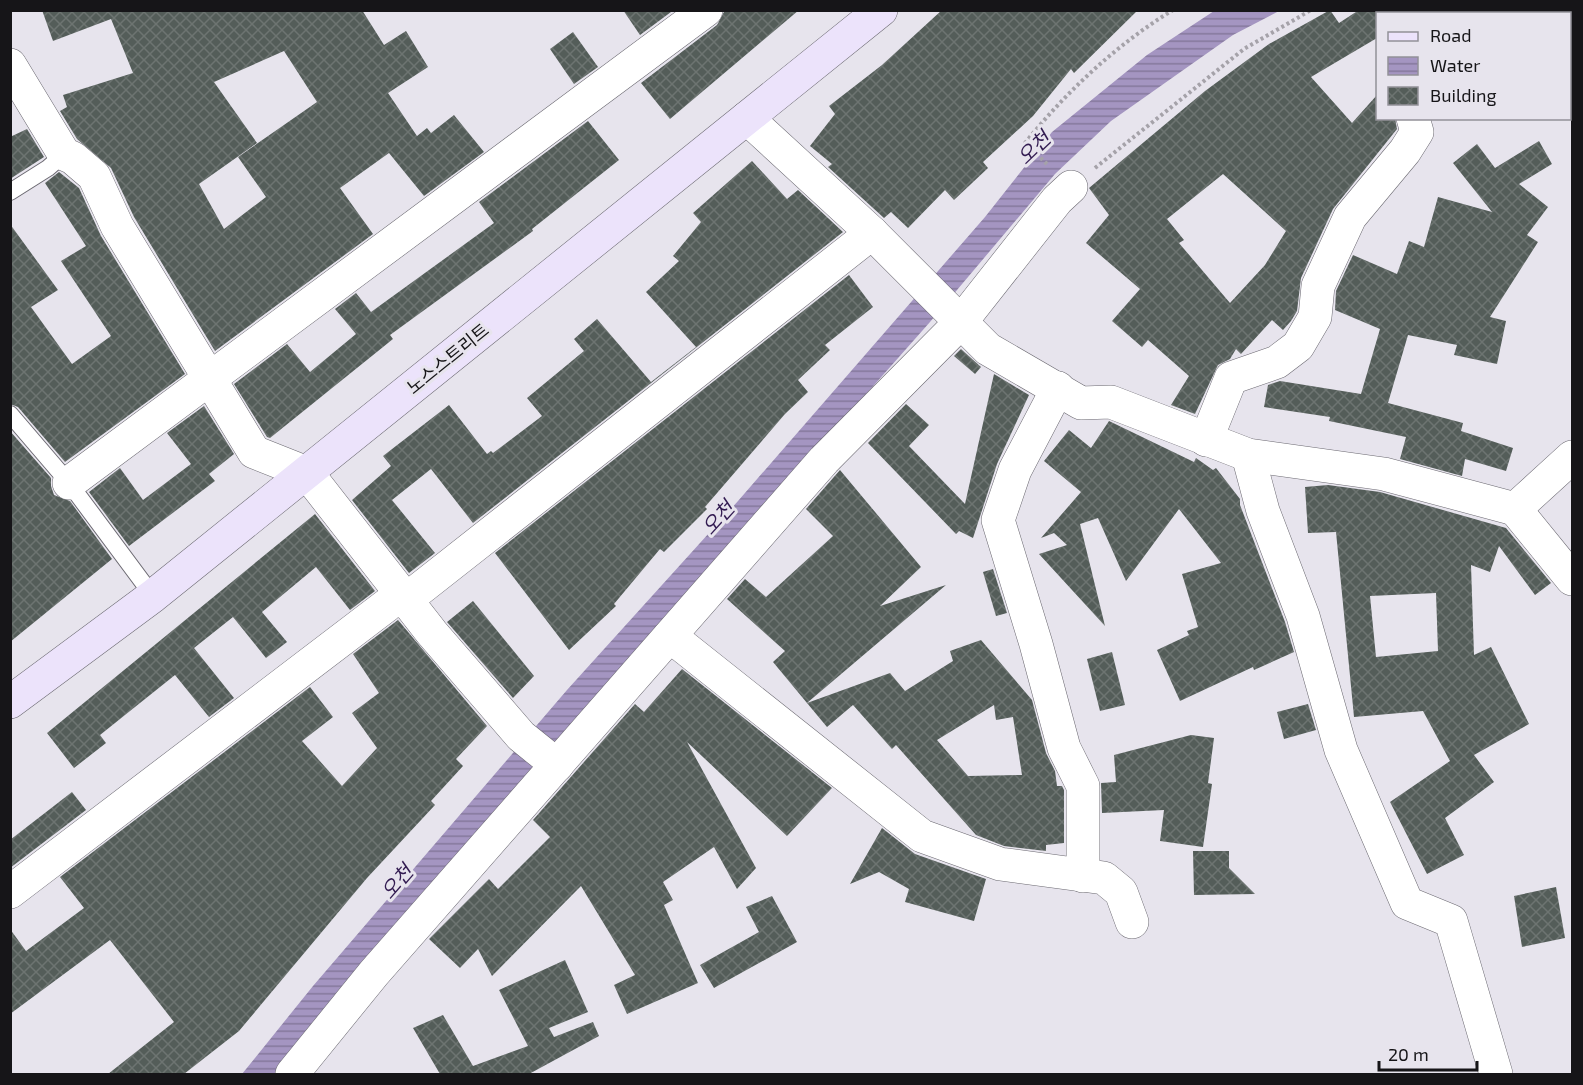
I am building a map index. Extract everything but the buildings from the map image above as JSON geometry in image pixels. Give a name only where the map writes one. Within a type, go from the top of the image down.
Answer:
[{"type":"main road","name":"노스스트리트","points":[[10,702],[153,596],[880,10]]},
{"type":"street","points":[[69,483],[706,10]]},
{"type":"street","points":[[10,65],[64,154],[73,158],[94,176],[117,226],[254,452],[307,472],[432,633],[520,736],[553,762]]},
{"type":"street","points":[[747,118],[872,233],[988,349],[1080,403],[1111,402],[1248,455],[1384,474],[1515,509],[1572,579]]},
{"type":"street","points":[[1206,440],[1231,378],[1277,362],[1298,346],[1315,317],[1318,286],[1350,217],[1405,151],[1417,132],[1414,120]]},
{"type":"street","points":[[292,1074],[374,973],[553,762],[670,636],[824,460],[960,323],[1057,200],[1071,187]]},
{"type":"street","points":[[10,892],[391,602],[407,599],[872,233]]},
{"type":"street","points":[[1058,388],[1015,470],[998,520],[1036,644],[1064,748],[1083,786],[1083,876]]},
{"type":"street","points":[[1248,455],[1263,511],[1303,616],[1341,750],[1407,903],[1451,921],[1496,1074]]},
{"type":"street","points":[[1515,509],[1572,457]]},
{"type":"street","points":[[670,636],[922,836],[1000,864],[1104,878],[1121,892],[1132,922]]},
{"type":"lane","points":[[10,192],[64,154]]},
{"type":"lane","points":[[10,414],[69,483],[153,596]]},
{"type":"path","points":[[1029,146],[1025,142],[1049,113],[1139,31],[1173,10]]},
{"type":"path","points":[[1071,187],[1244,49],[1311,10]]},
{"type":"water","points":[[1214,11],[1279,11],[1233,35],[1111,121],[1055,174],[930,322],[471,840],[274,1074],[242,1074],[313,986],[567,690],[738,501],[985,217],[1052,132],[1147,55]]},
{"type":"water label","name":"오천","points":[[1034,148]]},
{"type":"water label","name":"오천","points":[[718,518]]},
{"type":"water label","name":"오천","points":[[397,882]]}]
